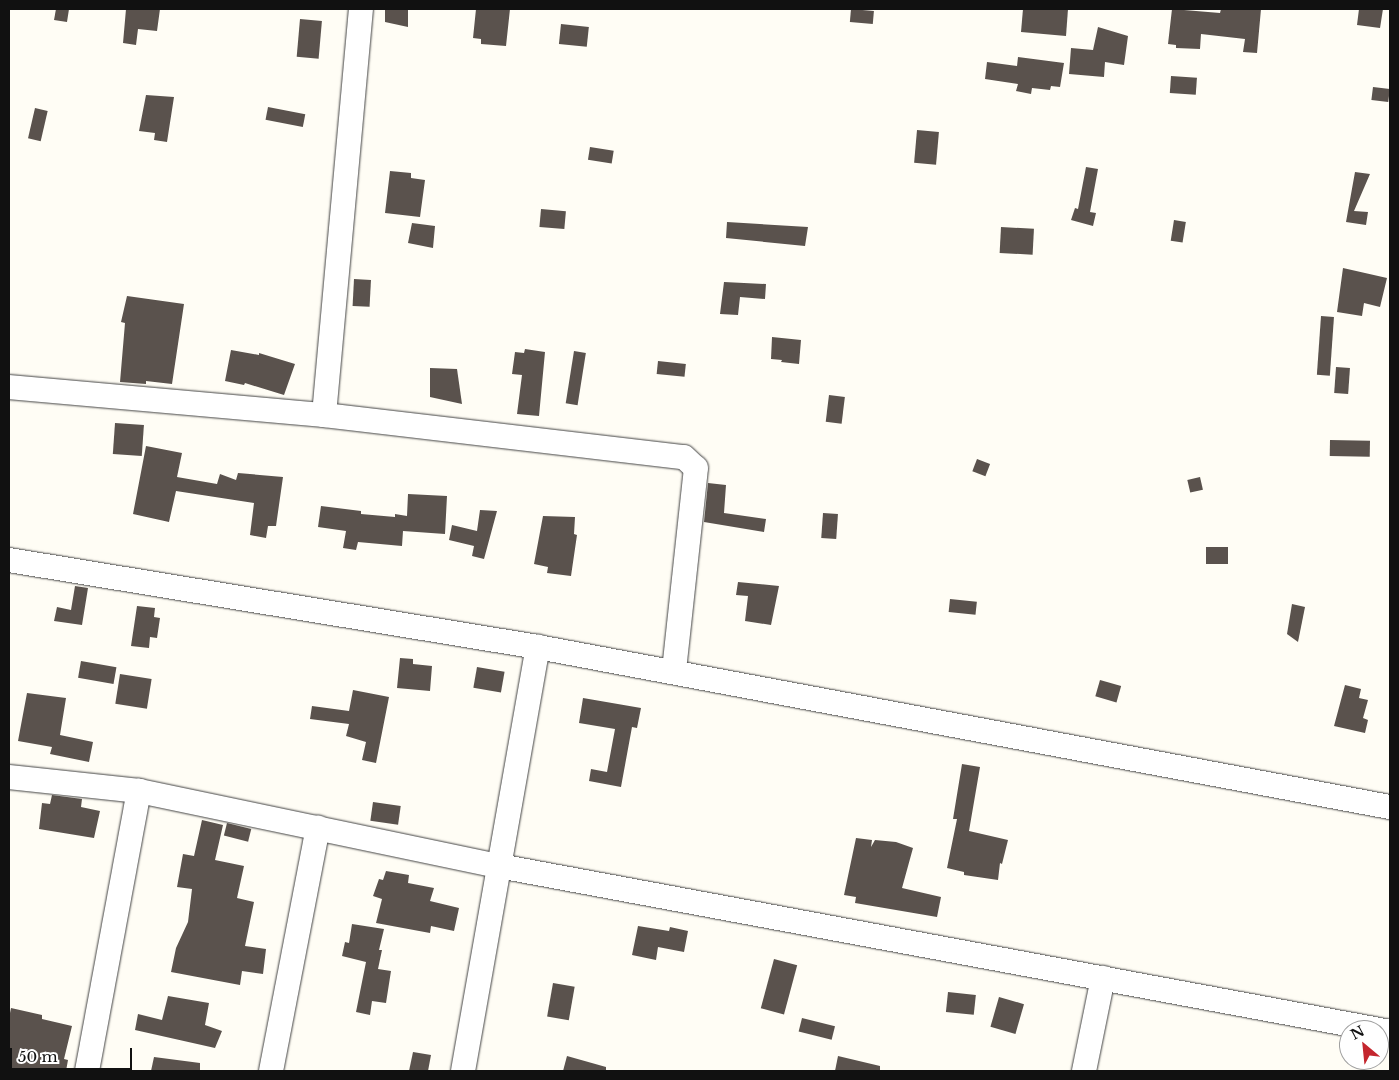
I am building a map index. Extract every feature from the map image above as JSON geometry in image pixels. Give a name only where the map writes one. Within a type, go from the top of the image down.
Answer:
[{"type":"street","points":[[324,415],[361,9]]},
{"type":"street","points":[[9,387],[324,415],[684,457],[696,468],[674,672]]},
{"type":"street","points":[[9,560],[538,647],[1390,807]]},
{"type":"street","points":[[463,1071],[538,647]]},
{"type":"street","points":[[9,777],[139,791],[499,866],[1390,1032]]},
{"type":"street","points":[[87,1071],[139,791]]},
{"type":"street","points":[[272,1071],[318,828]]},
{"type":"street","points":[[1084,1071],[1103,978]]},
{"type":"building","points":[[56,9],[69,9],[67,22],[54,20]]},
{"type":"building","points":[[126,9],[160,9],[157,31],[138,29],[136,45],[123,43]]},
{"type":"building","points":[[385,9],[408,9],[408,27],[385,22]]},
{"type":"building","points":[[476,9],[510,9],[506,46],[481,44],[481,39],[473,38]]},
{"type":"building","points":[[851,9],[874,11],[873,24],[850,22]]},
{"type":"building","points":[[1023,9],[1068,9],[1066,36],[1021,32]]},
{"type":"building","points":[[1172,9],[1220,13],[1221,9],[1261,9],[1257,53],[1243,52],[1245,39],[1201,34],[1200,49],[1176,48],[1176,45],[1168,44]]},
{"type":"building","points":[[1359,9],[1383,9],[1380,28],[1357,25]]},
{"type":"building","points":[[300,19],[322,21],[319,59],[297,57]]},
{"type":"building","points":[[561,24],[589,27],[587,47],[559,44]]},
{"type":"building","points":[[1098,27],[1128,36],[1124,65],[1105,62],[1104,77],[1069,74],[1071,48],[1093,50]]},
{"type":"building","points":[[1018,57],[1064,63],[1060,87],[1051,86],[1050,90],[1032,88],[1031,94],[1016,91],[1018,84],[985,79],[987,62],[1017,66]]},
{"type":"building","points":[[1171,76],[1197,78],[1196,95],[1170,93]]},
{"type":"building","points":[[1373,87],[1390,89],[1388,102],[1371,100]]},
{"type":"building","points":[[146,95],[174,97],[167,142],[154,140],[155,133],[139,131]]},
{"type":"building","points":[[268,107],[305,114],[303,127],[266,120]]},
{"type":"building","points":[[35,108],[48,111],[41,141],[28,138]]},
{"type":"building","points":[[917,130],[939,132],[936,165],[914,163]]},
{"type":"building","points":[[590,147],[614,151],[612,164],[588,160]]},
{"type":"building","points":[[1086,167],[1098,169],[1090,212],[1096,213],[1093,226],[1071,220],[1075,208],[1078,209]]},
{"type":"building","points":[[390,171],[411,173],[411,178],[425,180],[420,217],[385,213]]},
{"type":"building","points":[[1355,172],[1370,174],[1354,211],[1368,212],[1366,225],[1346,222]]},
{"type":"building","points":[[541,209],[566,211],[564,229],[539,227]]},
{"type":"building","points":[[1174,220],[1186,222],[1183,243],[1171,241]]},
{"type":"building","points":[[727,222],[808,227],[805,246],[726,238]]},
{"type":"building","points":[[412,223],[435,226],[433,248],[408,243]]},
{"type":"building","points":[[1001,227],[1034,229],[1033,255],[1000,253]]},
{"type":"building","points":[[1343,268],[1387,278],[1380,307],[1364,303],[1362,316],[1337,312]]},
{"type":"building","points":[[354,279],[371,280],[370,307],[353,306]]},
{"type":"building","points":[[724,282],[766,284],[765,299],[740,297],[738,315],[720,314]]},
{"type":"building","points":[[127,296],[184,304],[172,384],[146,381],[146,384],[120,382],[125,323],[121,322]]},
{"type":"building","points":[[1321,316],[1334,317],[1330,376],[1317,375]]},
{"type":"building","points":[[772,337],[801,340],[799,364],[771,359]]},
{"type":"building","points":[[525,349],[545,352],[539,416],[517,414],[522,375],[512,374],[515,352],[524,353]]},
{"type":"building","points":[[231,350],[259,355],[259,353],[295,364],[284,395],[245,383],[244,385],[225,381]]},
{"type":"building","points":[[574,351],[586,353],[578,405],[566,403]]},
{"type":"building","points":[[658,361],[686,364],[684,377],[657,374]]},
{"type":"building","points":[[1336,367],[1350,368],[1348,394],[1334,393]]},
{"type":"building","points":[[430,368],[457,369],[462,404],[430,397]]},
{"type":"building","points":[[829,395],[845,397],[842,424],[826,422]]},
{"type":"building","points":[[115,423],[144,425],[142,456],[113,454]]},
{"type":"building","points":[[1330,440],[1370,441],[1370,457],[1330,456]]},
{"type":"building","points":[[146,446],[182,453],[177,477],[217,484],[220,474],[236,480],[238,473],[283,477],[276,526],[268,526],[266,538],[250,535],[254,503],[176,491],[169,522],[133,514]]},
{"type":"building","points":[[977,459],[990,464],[985,476],[972,471]]},
{"type":"building","points":[[1200,477],[1203,490],[1190,493],[1187,480]]},
{"type":"building","points":[[708,483],[726,485],[724,513],[766,519],[764,532],[704,522]]},
{"type":"building","points":[[408,494],[447,496],[445,534],[403,531],[402,546],[358,542],[356,550],[343,548],[346,531],[318,527],[321,506],[361,511],[361,514],[395,517],[395,514],[407,516]]},
{"type":"building","points":[[480,510],[497,511],[484,559],[472,556],[474,546],[449,540],[452,525],[477,531]]},
{"type":"building","points":[[823,513],[838,514],[836,539],[821,538]]},
{"type":"building","points":[[543,516],[575,517],[574,534],[577,535],[571,576],[547,573],[548,567],[534,564]]},
{"type":"building","points":[[1206,547],[1228,547],[1228,564],[1206,564]]},
{"type":"building","points":[[738,582],[779,586],[771,625],[745,621],[748,596],[736,595]]},
{"type":"building","points":[[75,586],[88,588],[82,625],[54,621],[57,607],[71,610]]},
{"type":"building","points":[[950,599],[977,602],[975,615],[949,612]]},
{"type":"building","points":[[1292,604],[1305,607],[1298,642],[1287,634]]},
{"type":"building","points":[[137,606],[155,608],[154,617],[160,618],[157,638],[150,637],[149,648],[131,646]]},
{"type":"building","points":[[400,658],[413,659],[413,664],[432,666],[430,691],[397,688]]},
{"type":"building","points":[[81,661],[116,667],[114,684],[78,678]]},
{"type":"building","points":[[477,667],[505,672],[501,693],[473,688]]},
{"type":"building","points":[[120,674],[152,679],[147,709],[115,704]]},
{"type":"building","points":[[1100,680],[1121,686],[1116,702],[1095,696]]},
{"type":"building","points":[[1345,685],[1361,689],[1359,698],[1368,700],[1363,718],[1368,720],[1365,733],[1334,726]]},
{"type":"building","points":[[353,690],[389,697],[376,763],[362,760],[366,742],[346,736],[349,724],[310,719],[312,706],[349,711]]},
{"type":"building","points":[[27,693],[66,698],[60,735],[93,742],[89,762],[50,754],[52,747],[18,741]]},
{"type":"building","points":[[583,698],[641,708],[637,728],[632,727],[621,787],[589,781],[591,769],[607,772],[615,729],[579,723]]},
{"type":"building","points":[[962,764],[980,767],[969,831],[1008,840],[1002,864],[1000,863],[998,880],[964,875],[964,872],[947,868],[957,819],[953,819]]},
{"type":"building","points":[[52,795],[82,799],[81,807],[100,811],[94,838],[39,829],[42,803],[50,804]]},
{"type":"building","points":[[373,802],[401,806],[398,825],[370,821]]},
{"type":"building","points":[[202,820],[223,825],[215,860],[244,866],[237,898],[254,902],[245,946],[266,949],[263,974],[242,971],[240,985],[171,972],[176,948],[188,922],[192,889],[177,887],[183,854],[194,856]]},
{"type":"building","points":[[227,823],[251,829],[248,842],[224,836]]},
{"type":"building","points":[[856,838],[872,840],[871,847],[875,840],[896,842],[913,848],[902,888],[941,897],[937,917],[855,903],[856,897],[844,895]]},
{"type":"building","points":[[386,871],[409,875],[408,883],[434,888],[430,901],[459,908],[454,931],[431,926],[430,933],[376,923],[382,899],[373,896],[379,879],[383,880]]},
{"type":"building","points":[[352,924],[384,929],[379,950],[382,950],[378,969],[391,971],[386,1003],[372,1001],[370,1015],[356,1012],[366,962],[342,956],[345,942],[349,943]]},
{"type":"building","points":[[638,926],[669,931],[670,927],[688,931],[684,952],[658,947],[656,960],[632,955]]},
{"type":"building","points":[[774,959],[797,965],[784,1014],[761,1008]]},
{"type":"building","points":[[553,983],[575,987],[569,1020],[547,1016]]},
{"type":"building","points":[[948,992],[976,995],[974,1015],[946,1012]]},
{"type":"building","points":[[168,996],[209,1003],[205,1025],[222,1031],[215,1048],[135,1030],[138,1014],[162,1020]]},
{"type":"building","points":[[999,997],[1024,1004],[1015,1034],[990,1027]]},
{"type":"building","points":[[11,1008],[42,1015],[42,1019],[72,1026],[64,1059],[68,1060],[66,1071],[9,1071],[9,1018]]},
{"type":"building","points":[[802,1018],[835,1026],[832,1040],[799,1032]]},
{"type":"building","points":[[413,1052],[431,1055],[428,1071],[409,1071]]},
{"type":"building","points":[[567,1056],[606,1067],[606,1071],[563,1071]]},
{"type":"building","points":[[838,1056],[880,1066],[880,1071],[835,1071]]},
{"type":"building","points":[[154,1057],[200,1063],[200,1071],[151,1071]]}]
